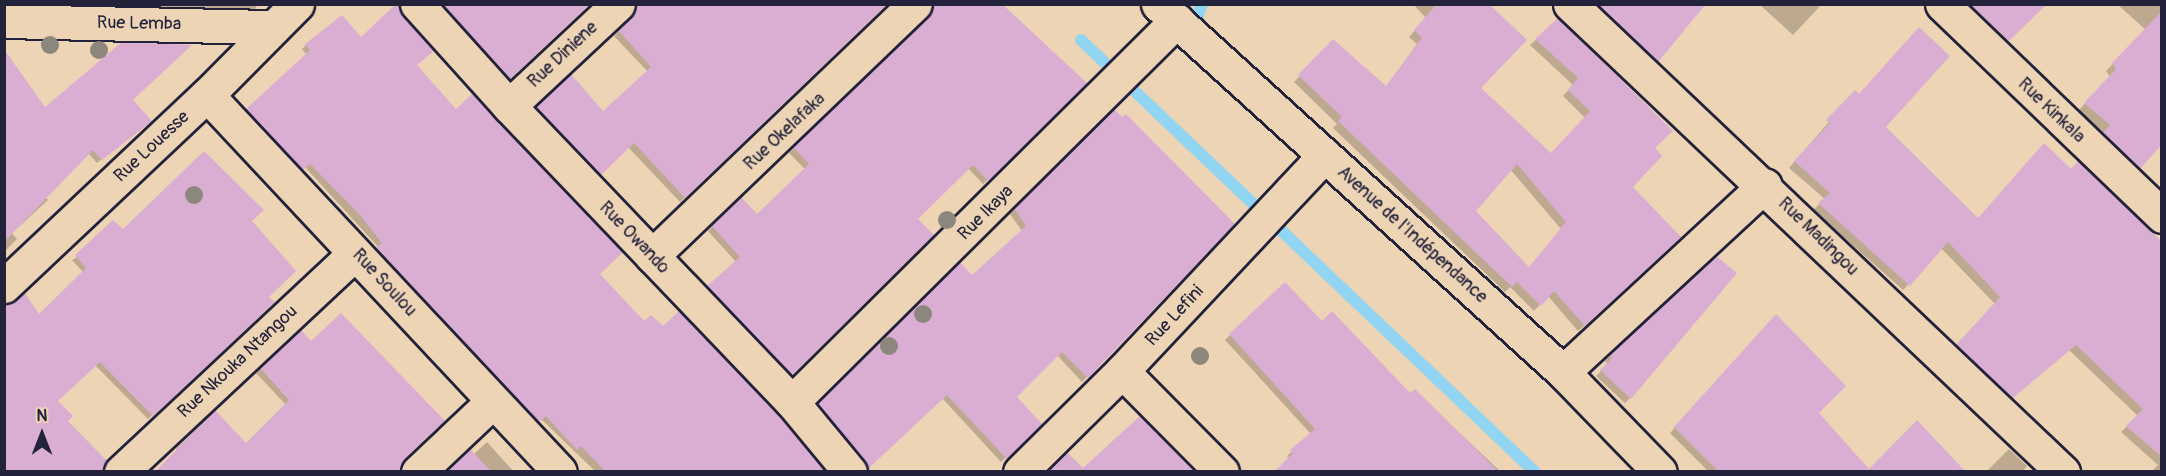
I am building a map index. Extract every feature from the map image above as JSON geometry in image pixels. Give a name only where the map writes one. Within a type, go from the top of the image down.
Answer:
[{"type":"street","name":"Rue Owando","points":[[417,4],[509,106],[792,402],[850,471]]},
{"type":"street","name":"Rue Diniene","points":[[509,106],[618,4]]},
{"type":"street","name":"Rue Okelafaka","points":[[652,256],[915,4]]},
{"type":"street","name":"Rue Madingou","points":[[1570,4],[1765,185],[2063,471]]},
{"type":"street","name":"Rue Kinkala","points":[[1942,4],[2162,216]]},
{"type":"street","name":"Rue Lemba","points":[[4,21],[285,13]]},
{"type":"street","name":"Rue Louesse","points":[[4,285],[207,95],[285,13]]},
{"type":"street","name":"Avenue de l'Indépendance","points":[[1168,13],[1563,372],[1659,471]]},
{"type":"street","name":"Rue Ikaya","points":[[792,402],[1168,13]]},
{"type":"street","name":"Rue Soulou","points":[[207,95],[560,471]]},
{"type":"street","name":"Rue Lefini","points":[[1020,471],[1122,371],[1325,156]]},
{"type":"street","points":[[1563,372],[1765,185]]},
{"type":"street","name":"Rue Nkouka Ntangou","points":[[121,471],[355,253]]},
{"type":"street","points":[[1122,371],[1222,471]]},
{"type":"street","points":[[418,471],[493,401]]},
{"type":"building","points":[[396,4],[434,51],[417,65],[456,109],[472,94],[623,252],[600,274],[644,321],[651,315],[663,326],[679,311],[778,414],[825,471],[605,471],[581,446],[577,450],[546,416],[539,422],[376,248],[382,243],[359,214],[310,164],[303,170],[246,109],[310,50],[305,44],[342,15],[361,37]]},
{"type":"building","points":[[443,4],[590,4],[510,79]]},
{"type":"building","points":[[636,4],[887,4],[685,198],[634,143],[601,175],[536,107],[571,74],[603,111],[651,67],[618,30],[631,17]]},
{"type":"building","points":[[933,4],[1002,4],[1087,83],[988,181],[973,165],[918,219],[934,235],[792,375],[707,286],[740,257],[711,225],[741,197],[757,214],[809,164],[793,147],[928,18]]},
{"type":"building","points":[[1437,4],[1489,4],[1527,40],[1481,88],[1551,153],[1590,111],[1568,90],[1578,78],[1535,39],[1558,18],[1673,131],[1655,148],[1662,156],[1633,187],[1681,237],[1585,326],[1554,291],[1541,306],[1517,282],[1512,287],[1338,121],[1342,117],[1298,75],[1333,39],[1386,86],[1422,38],[1414,30]],"holes":[[[1517,164],[1566,222],[1529,267],[1476,211]]]},
{"type":"building","points":[[1598,4],[1706,4],[1658,62]]},
{"type":"building","points":[[1970,4],[2047,4],[2009,41]]},
{"type":"building","points":[[2162,11],[2162,144],[2140,169],[2103,133],[2110,125],[2084,103],[2116,69],[2112,63]]},
{"type":"building","points":[[1919,27],[1950,56],[1886,127],[1978,218],[2044,143],[2071,169],[2078,161],[2162,242],[2162,457],[2126,426],[2143,409],[2076,345],[2013,398],[1956,345],[2000,297],[1948,242],[1910,286],[1818,203],[1830,193],[1794,161],[1830,123],[1826,120],[1855,90],[1859,94]]},
{"type":"building","points":[[122,42],[192,45],[133,100],[152,121],[102,160],[93,150],[4,242],[4,49],[45,107]]},
{"type":"building","points":[[1114,109],[1122,117],[1126,114],[1235,224],[1088,378],[1062,352],[1017,397],[1042,424],[1007,459],[947,395],[868,469],[817,403],[960,262],[972,275],[1026,226],[1014,208]]},
{"type":"building","points":[[204,151],[264,210],[252,221],[296,271],[269,297],[275,302],[153,416],[100,362],[58,401],[73,416],[68,421],[107,461],[103,471],[4,471],[4,304],[24,292],[39,314],[86,268],[75,255],[113,220],[123,229]]},
{"type":"building","points":[[1716,256],[1737,273],[1631,399],[1600,370],[1612,358],[1609,355]]},
{"type":"building","points":[[1285,282],[1322,321],[1332,311],[1410,393],[1415,389],[1498,471],[1275,471],[1293,453],[1290,450],[1315,429],[1229,334]]},
{"type":"building","points":[[341,313],[445,421],[405,458],[400,471],[156,471],[215,410],[246,443],[289,400],[260,368],[301,330],[311,341]]},
{"type":"building","points":[[1776,314],[1846,386],[1819,413],[1869,469],[1917,420],[1965,471],[1718,471],[1674,427]]},
{"type":"building","points":[[1140,416],[1193,471],[1047,471],[1067,452],[1083,468]]},
{"type":"building","points":[[470,449],[491,471],[446,471]]},
{"type":"waterway","points":[[1202,4],[1197,17],[1203,31]]},
{"type":"waterway","points":[[1081,40],[1535,472]]}]
